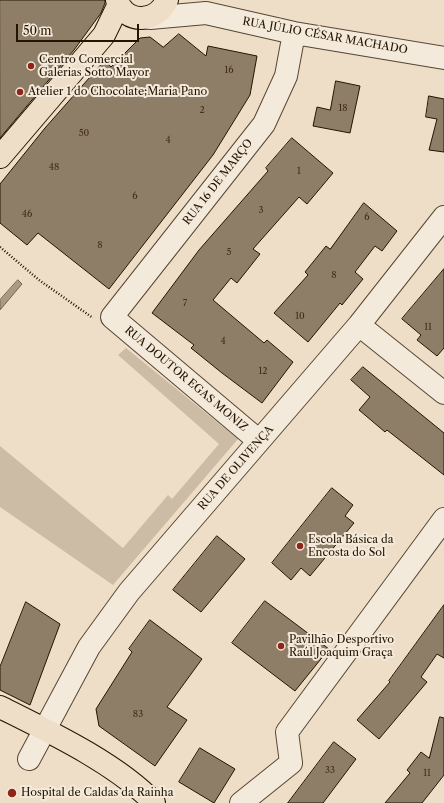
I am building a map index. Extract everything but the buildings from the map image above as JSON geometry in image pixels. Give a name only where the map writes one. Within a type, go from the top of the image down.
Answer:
[{"type":"main road","points":[[104,35],[144,18],[158,14],[164,7],[167,0]]},
{"type":"main road","points":[[0,157],[104,35],[118,2],[131,16],[144,18]]},
{"type":"main road","points":[[0,707],[45,730],[103,764],[130,782],[154,803]]},
{"type":"street","points":[[184,0],[206,14]]},
{"type":"street","points":[[144,18],[206,14]]},
{"type":"street","name":"RUA JÚLIO CÉSAR MACHADO","points":[[206,14],[294,33],[444,58]]},
{"type":"street","name":"RUA 16 DE MARÇO","points":[[104,318],[264,124],[286,76],[294,33]]},
{"type":"street","name":"RUA DE OLIVENÇA","points":[[29,759],[89,647],[129,592],[359,325],[444,218]]},
{"type":"street","name":"RUA DOUTOR EGAS MONIZ","points":[[104,318],[259,441]]},
{"type":"street","points":[[359,325],[444,393]]},
{"type":"street","points":[[241,803],[291,763],[287,732],[444,520]]},
{"type":"path","points":[[0,247],[39,280],[104,318]]},
{"type":"shaded area","points":[[18,280],[22,284],[0,310],[0,300]]},
{"type":"shaded area","points":[[126,348],[238,439],[113,585],[0,507],[0,446],[123,548],[168,495],[172,499],[219,444],[118,355]]},
{"type":"place","name":"Centro Comercial Galerias Sotto Mayor","points":[[31,66]]},
{"type":"place","name":"Atelier 1 do Chocolate;Maria Pano","points":[[20,92]]},
{"type":"place","name":"Escola Básica da Encosta do Sol","points":[[300,546]]},
{"type":"place","name":"Pavilhão Desportivo Raúl Joaquim Graça","points":[[281,646]]},
{"type":"place","name":"Hospital de Caldas da Rainha","points":[[12,793]]}]
